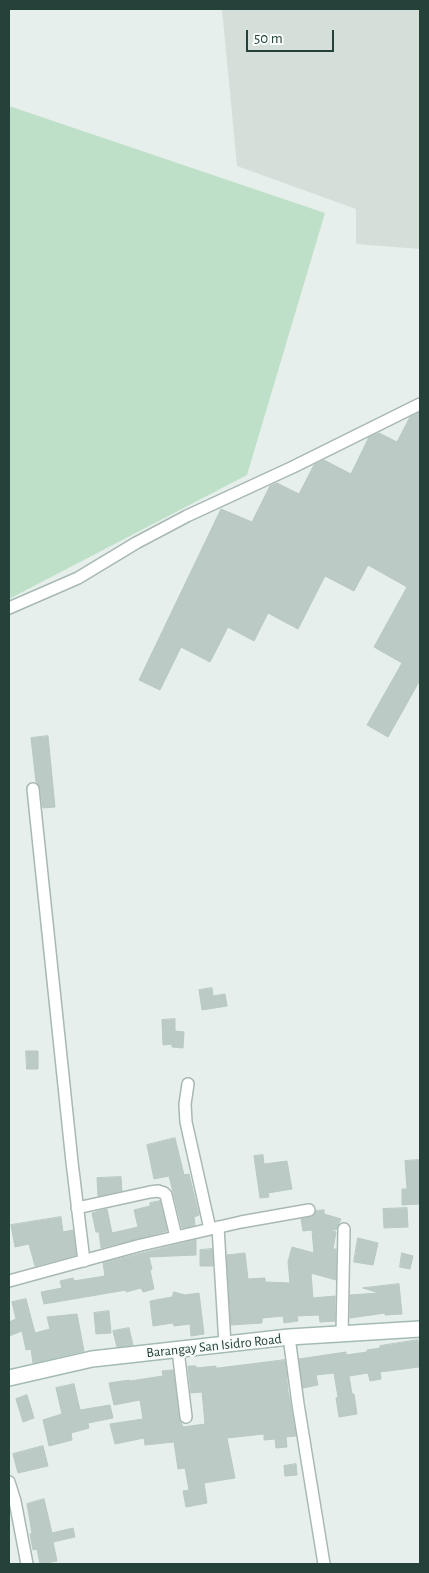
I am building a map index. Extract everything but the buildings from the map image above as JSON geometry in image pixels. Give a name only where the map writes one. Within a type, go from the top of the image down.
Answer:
[{"type":"street","points":[[9,608],[78,578],[136,542],[187,516],[294,467],[420,404]]},
{"type":"street","points":[[34,789],[84,1261]]},
{"type":"street","points":[[188,1084],[185,1104],[186,1122],[214,1228],[225,1345]]},
{"type":"street","points":[[77,1208],[161,1191],[166,1195],[176,1236]]},
{"type":"street","points":[[9,1281],[176,1236],[309,1210]]},
{"type":"street","points":[[342,1334],[344,1228]]},
{"type":"street","name":"Barangay San Isidro Road","points":[[9,1378],[92,1360],[289,1338],[420,1329]]},
{"type":"street","points":[[289,1338],[324,1564]]},
{"type":"street","points":[[178,1350],[186,1417]]},
{"type":"street","points":[[9,1482],[15,1501],[27,1564]]},
{"type":"shaded area","points":[[222,9],[420,9],[420,249],[356,244],[356,209],[237,166]]},
{"type":"green space","points":[[9,106],[325,213],[247,475],[9,599]]}]
